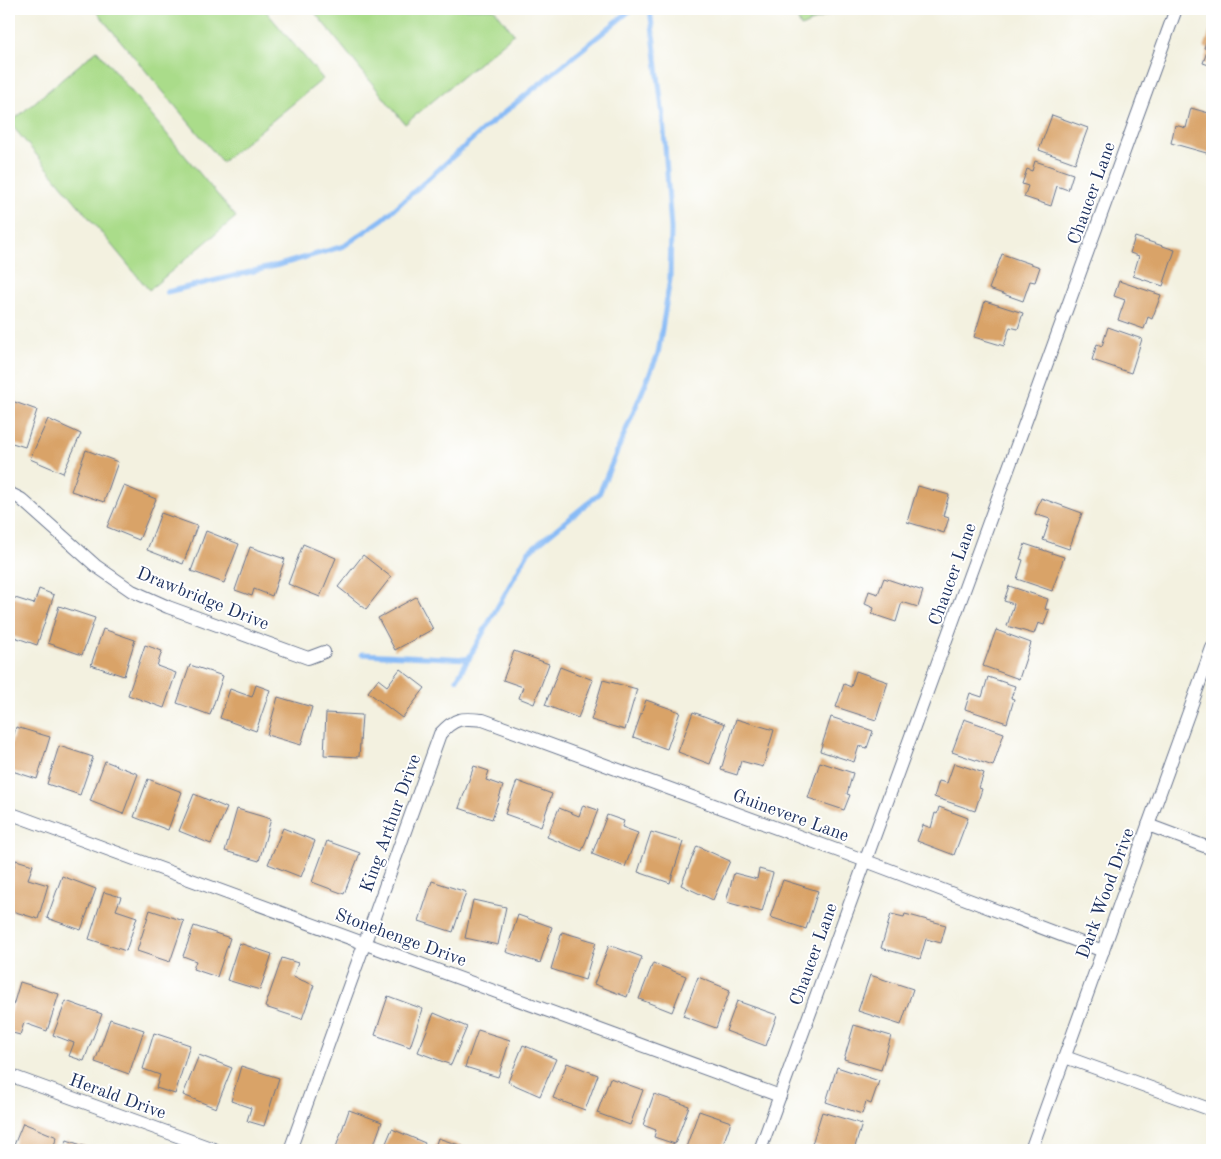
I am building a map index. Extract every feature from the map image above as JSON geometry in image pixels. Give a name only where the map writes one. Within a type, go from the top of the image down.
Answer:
[{"type":"street","name":"Chaucer Lane","points":[[760,1150],[1176,9]]},
{"type":"street","name":"Drawbridge Drive","points":[[9,493],[21,500],[96,566],[132,591],[168,607],[308,658],[324,652]]},
{"type":"street","name":"Dark Wood Drive","points":[[1032,1150],[1212,648]]},
{"type":"street","name":"Guinevere Lane","points":[[465,719],[483,720],[866,861],[1103,951]]},
{"type":"street","name":"King Arthur Drive","points":[[290,1150],[440,734],[450,723],[465,719]]},
{"type":"street","name":"Stonehenge Drive","points":[[9,813],[780,1096]]},
{"type":"street","points":[[1148,825],[1212,849]]},
{"type":"street","points":[[1065,1057],[1212,1110]]},
{"type":"street","name":"Herald Drive","points":[[9,1075],[216,1150]]},
{"type":"green space","points":[[94,9],[264,9],[323,79],[222,162]]},
{"type":"green space","points":[[312,9],[494,9],[514,34],[405,124]]},
{"type":"green space","points":[[793,9],[841,9],[801,27]]},
{"type":"green space","points":[[97,50],[236,217],[149,290],[10,123]]},
{"type":"building","points":[[1212,24],[1212,66],[1203,63],[1208,49],[1204,48]]},
{"type":"building","points":[[1191,108],[1212,114],[1212,147],[1210,154],[1171,143],[1175,125],[1186,128]]},
{"type":"building","points":[[1052,115],[1088,128],[1075,163],[1039,150]]},
{"type":"building","points":[[1035,161],[1073,174],[1068,190],[1057,186],[1051,206],[1024,197],[1028,186],[1022,184],[1027,169],[1032,171]]},
{"type":"building","points":[[1135,237],[1175,250],[1163,286],[1133,276],[1139,256],[1130,253]]},
{"type":"building","points":[[1002,254],[1040,267],[1035,282],[1030,281],[1023,301],[989,289]]},
{"type":"building","points":[[1119,281],[1161,295],[1152,319],[1148,317],[1144,329],[1118,320],[1125,300],[1114,296]]},
{"type":"building","points":[[985,301],[1023,313],[1018,329],[1010,327],[1004,346],[974,337]]},
{"type":"building","points":[[1108,327],[1142,339],[1131,373],[1092,360],[1097,344],[1102,346]]},
{"type":"building","points":[[9,400],[37,410],[25,447],[9,442]]},
{"type":"building","points":[[48,419],[81,434],[63,473],[30,459]]},
{"type":"building","points":[[86,450],[118,462],[104,502],[71,491]]},
{"type":"building","points":[[124,486],[156,499],[139,540],[107,527]]},
{"type":"building","points":[[918,486],[949,495],[943,516],[949,518],[944,533],[907,522]]},
{"type":"building","points":[[1041,498],[1082,513],[1069,549],[1043,540],[1050,519],[1035,514]]},
{"type":"building","points":[[161,513],[197,526],[183,564],[147,550]]},
{"type":"building","points":[[206,531],[239,544],[224,583],[191,571]]},
{"type":"building","points":[[303,544],[336,558],[320,597],[288,584]]},
{"type":"building","points":[[1025,544],[1064,557],[1052,591],[1017,579],[1023,560],[1020,559]]},
{"type":"building","points":[[250,547],[285,559],[272,596],[254,589],[252,596],[235,590]]},
{"type":"building","points":[[363,555],[391,577],[366,609],[338,587]]},
{"type":"building","points":[[884,578],[923,591],[918,607],[902,602],[896,622],[872,614],[874,608],[865,604],[869,591],[878,594]]},
{"type":"building","points":[[1009,586],[1048,599],[1045,609],[1049,610],[1044,625],[1038,623],[1034,634],[1007,626],[1014,604],[1004,601]]},
{"type":"building","points":[[39,589],[54,595],[37,645],[9,635],[9,606],[12,597],[34,604]]},
{"type":"building","points":[[416,597],[433,629],[395,650],[378,618]]},
{"type":"building","points":[[59,606],[95,618],[82,655],[48,643]]},
{"type":"building","points":[[103,629],[135,640],[124,676],[91,665]]},
{"type":"building","points":[[996,630],[1031,643],[1019,679],[983,666]]},
{"type":"building","points":[[145,645],[162,651],[157,666],[176,673],[164,708],[128,695]]},
{"type":"building","points":[[514,651],[549,664],[534,704],[519,698],[523,687],[503,680]]},
{"type":"building","points":[[190,665],[223,676],[210,715],[177,703]]},
{"type":"building","points":[[560,667],[593,680],[578,718],[545,705]]},
{"type":"building","points":[[400,669],[425,688],[402,718],[368,692],[378,679],[387,686]]},
{"type":"building","points":[[856,671],[888,682],[876,720],[836,707],[844,684],[851,687]]},
{"type":"building","points":[[988,677],[1015,686],[1011,698],[1014,699],[1007,723],[965,709],[970,693],[982,697]]},
{"type":"building","points":[[603,680],[637,689],[625,730],[591,720]]},
{"type":"building","points":[[256,685],[270,690],[256,731],[220,718],[230,689],[252,697]]},
{"type":"building","points":[[278,697],[312,707],[301,745],[267,735]]},
{"type":"building","points":[[646,700],[680,712],[667,749],[633,737]]},
{"type":"building","points":[[693,712],[725,724],[710,764],[678,752]]},
{"type":"building","points":[[326,713],[362,715],[359,757],[324,755]]},
{"type":"building","points":[[831,717],[873,731],[867,748],[859,746],[854,762],[820,751]]},
{"type":"building","points":[[736,719],[774,730],[763,767],[741,761],[737,775],[721,770]]},
{"type":"building","points":[[964,719],[1004,733],[993,766],[952,752]]},
{"type":"building","points":[[16,727],[50,737],[37,779],[9,770],[9,751]]},
{"type":"building","points":[[59,746],[93,757],[80,795],[47,784]]},
{"type":"building","points":[[105,761],[138,774],[123,814],[90,801]]},
{"type":"building","points":[[820,762],[853,773],[847,794],[850,795],[844,810],[808,798]]},
{"type":"building","points":[[954,763],[984,773],[979,788],[982,789],[975,811],[934,797],[939,781],[947,783]]},
{"type":"building","points":[[474,766],[489,771],[486,780],[503,786],[492,819],[459,808]]},
{"type":"building","points":[[148,779],[182,792],[168,830],[134,817]]},
{"type":"building","points":[[517,781],[552,794],[541,827],[505,814]]},
{"type":"building","points":[[194,794],[227,808],[211,844],[179,831]]},
{"type":"building","points":[[583,805],[598,810],[582,851],[547,837],[559,808],[579,816]]},
{"type":"building","points":[[939,807],[968,818],[954,855],[917,841],[923,825],[931,828],[935,813],[937,814]]},
{"type":"building","points":[[237,809],[271,819],[259,861],[225,851]]},
{"type":"building","points":[[607,815],[624,821],[622,827],[638,833],[625,867],[592,854]]},
{"type":"building","points":[[283,828],[315,841],[301,877],[268,864]]},
{"type":"building","points":[[651,832],[683,842],[670,883],[638,872]]},
{"type":"building","points":[[327,841],[360,853],[344,894],[312,882]]},
{"type":"building","points":[[697,846],[730,861],[713,900],[681,885]]},
{"type":"building","points":[[16,860],[33,865],[28,879],[48,885],[38,919],[9,910],[9,884]]},
{"type":"building","points":[[759,869],[773,873],[762,912],[726,902],[734,873],[757,879]]},
{"type":"building","points":[[62,876],[96,889],[81,930],[47,918]]},
{"type":"building","points":[[783,880],[818,891],[806,929],[770,917]]},
{"type":"building","points":[[432,881],[466,892],[453,932],[419,921]]},
{"type":"building","points":[[104,892],[121,897],[116,910],[137,917],[126,951],[89,939]]},
{"type":"building","points":[[473,900],[506,907],[498,945],[465,938]]},
{"type":"building","points":[[150,910],[184,921],[170,962],[137,951]]},
{"type":"building","points":[[891,914],[904,917],[905,914],[946,925],[941,943],[926,939],[920,959],[881,948]]},
{"type":"building","points":[[518,915],[552,927],[540,963],[506,952]]},
{"type":"building","points":[[194,926],[230,938],[217,977],[193,969],[196,961],[183,956]]},
{"type":"building","points":[[562,932],[596,942],[585,980],[551,969]]},
{"type":"building","points":[[239,943],[272,954],[260,990],[227,980]]},
{"type":"building","points":[[609,945],[642,957],[627,997],[594,984]]},
{"type":"building","points":[[282,958],[298,963],[293,977],[314,985],[302,1019],[265,1007]]},
{"type":"building","points":[[653,963],[686,976],[672,1012],[639,999]]},
{"type":"building","points":[[870,975],[913,989],[901,1025],[858,1011]]},
{"type":"building","points":[[698,977],[730,990],[716,1028],[683,1016]]},
{"type":"building","points":[[20,982],[59,994],[47,1031],[24,1023],[20,1035],[9,1032],[9,1019]]},
{"type":"building","points":[[388,996],[423,1009],[410,1047],[375,1035]]},
{"type":"building","points":[[66,1001],[102,1014],[84,1061],[69,1056],[74,1043],[53,1035]]},
{"type":"building","points":[[737,1001],[777,1015],[766,1046],[726,1031]]},
{"type":"building","points":[[434,1013],[467,1027],[451,1065],[418,1052]]},
{"type":"building","points":[[110,1019],[144,1030],[129,1074],[95,1062]]},
{"type":"building","points":[[854,1025],[891,1036],[881,1070],[844,1059]]},
{"type":"building","points":[[478,1030],[510,1040],[498,1077],[465,1067]]},
{"type":"building","points":[[154,1033],[190,1045],[175,1094],[156,1088],[160,1075],[143,1069]]},
{"type":"building","points":[[523,1045],[556,1059],[540,1096],[508,1082]]},
{"type":"building","points":[[199,1055],[232,1068],[216,1108],[183,1095]]},
{"type":"building","points":[[567,1063],[598,1075],[585,1110],[553,1098]]},
{"type":"building","points":[[241,1066],[279,1078],[264,1126],[247,1121],[251,1108],[231,1101]]},
{"type":"building","points":[[837,1067],[879,1081],[871,1104],[866,1102],[862,1114],[826,1102]]},
{"type":"building","points":[[610,1078],[643,1090],[630,1125],[597,1113]]},
{"type":"building","points":[[654,1094],[689,1106],[675,1144],[654,1137],[656,1130],[643,1125]]},
{"type":"building","points":[[349,1110],[382,1122],[372,1150],[335,1150]]},
{"type":"building","points":[[699,1111],[731,1122],[721,1150],[685,1150]]},
{"type":"building","points":[[822,1112],[862,1124],[854,1150],[831,1150],[812,1144]]},
{"type":"building","points":[[23,1123],[57,1137],[52,1150],[12,1150]]},
{"type":"building","points":[[392,1129],[425,1143],[422,1150],[383,1150]]},
{"type":"building","points":[[438,1138],[474,1150],[434,1150]]},
{"type":"building","points":[[67,1140],[95,1150],[63,1150]]},
{"type":"waterway","points":[[167,292],[279,265],[344,246],[383,219],[485,128],[632,9]]},
{"type":"waterway","points":[[457,679],[529,551],[599,494],[658,354],[670,279],[671,229],[663,117],[650,9]]},
{"type":"waterway","points":[[362,654],[469,659]]}]
